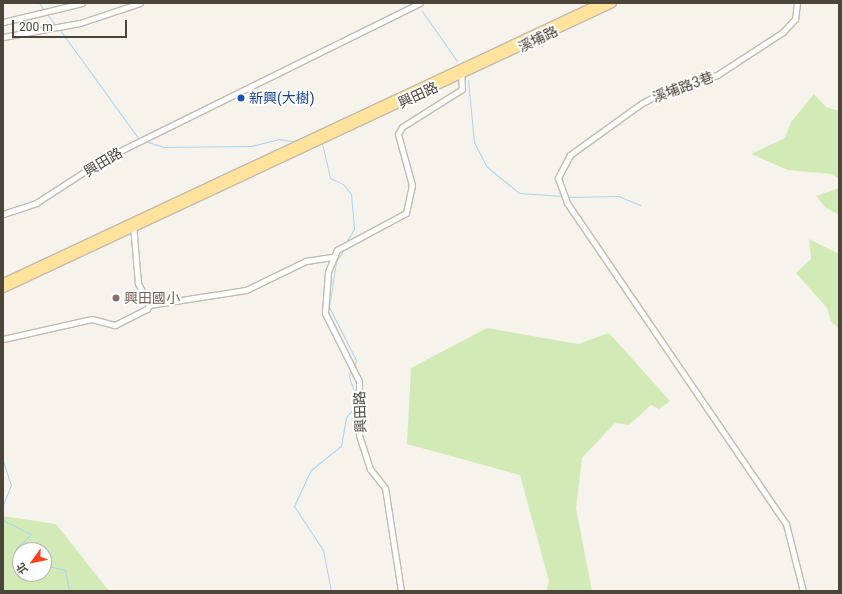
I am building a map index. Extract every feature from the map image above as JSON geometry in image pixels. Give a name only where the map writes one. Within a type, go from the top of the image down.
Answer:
[{"type":"main road","name":"溪埔路","points":[[461,71],[599,3]]},
{"type":"main road","name":"溪埔路","points":[[461,71],[612,3]]},
{"type":"main road","name":"興田路","points":[[3,282],[461,71]]},
{"type":"main road","name":"興田路","points":[[3,288],[133,223]]},
{"type":"street","points":[[3,22],[82,3]]},
{"type":"street","points":[[3,36],[80,24],[140,3]]},
{"type":"street","name":"興田路","points":[[3,214],[36,203],[128,147],[418,3]]},
{"type":"street","name":"溪埔路3巷","points":[[797,3],[795,19],[784,32],[717,75],[647,100],[570,155],[560,169],[561,192],[564,198],[786,524],[803,591]]},
{"type":"street","name":"興田路","points":[[401,591],[385,488],[370,469],[359,435],[359,381],[325,312],[332,257],[344,245],[405,214],[412,185],[398,134],[402,127],[462,89],[461,71]]},
{"type":"street","points":[[133,223],[138,283],[149,305]]},
{"type":"street","points":[[3,339],[92,319],[118,324],[149,305],[246,290],[306,261],[332,257]]},
{"type":"green space","points":[[814,94],[826,107],[839,111],[839,179],[831,174],[788,170],[751,154],[785,138],[791,122]]},
{"type":"green space","points":[[839,188],[839,215],[825,207],[816,196]]},
{"type":"green space","points":[[809,239],[839,254],[839,329],[831,321],[827,308],[796,273],[811,259]]},
{"type":"green space","points":[[487,328],[578,344],[609,333],[670,401],[659,409],[651,405],[629,425],[615,423],[582,458],[576,508],[592,591],[546,591],[549,581],[520,475],[407,444],[411,368]]},
{"type":"green space","points":[[3,516],[56,524],[109,591],[3,591]]},
{"type":"waterway","points":[[39,3],[44,10]]},
{"type":"waterway","points":[[422,11],[457,61]]},
{"type":"waterway","points":[[47,14],[56,26]]},
{"type":"waterway","points":[[60,30],[139,139]]},
{"type":"waterway","points":[[468,80],[474,142],[486,166],[519,193],[563,196]]},
{"type":"waterway","points":[[145,141],[164,147],[251,146],[279,139],[296,142]]},
{"type":"waterway","points":[[322,143],[330,178],[343,184],[351,194],[354,229],[345,244]]},
{"type":"waterway","points":[[567,197],[618,196],[640,205]]},
{"type":"waterway","points":[[344,249],[336,262],[329,307],[356,360],[354,366]]},
{"type":"waterway","points":[[331,591],[323,550],[294,506],[311,470],[341,446],[346,417],[354,408],[356,397],[349,377],[350,370]]},
{"type":"waterway","points":[[3,461],[11,485],[3,505]]},
{"type":"waterway","points":[[3,520],[31,534],[22,542]]},
{"type":"waterway","points":[[52,567],[65,570],[69,591]]},
{"type":"place","name":"新興(大樹)","points":[[241,98]]},
{"type":"place","name":"興田國小","points":[[116,298]]}]
